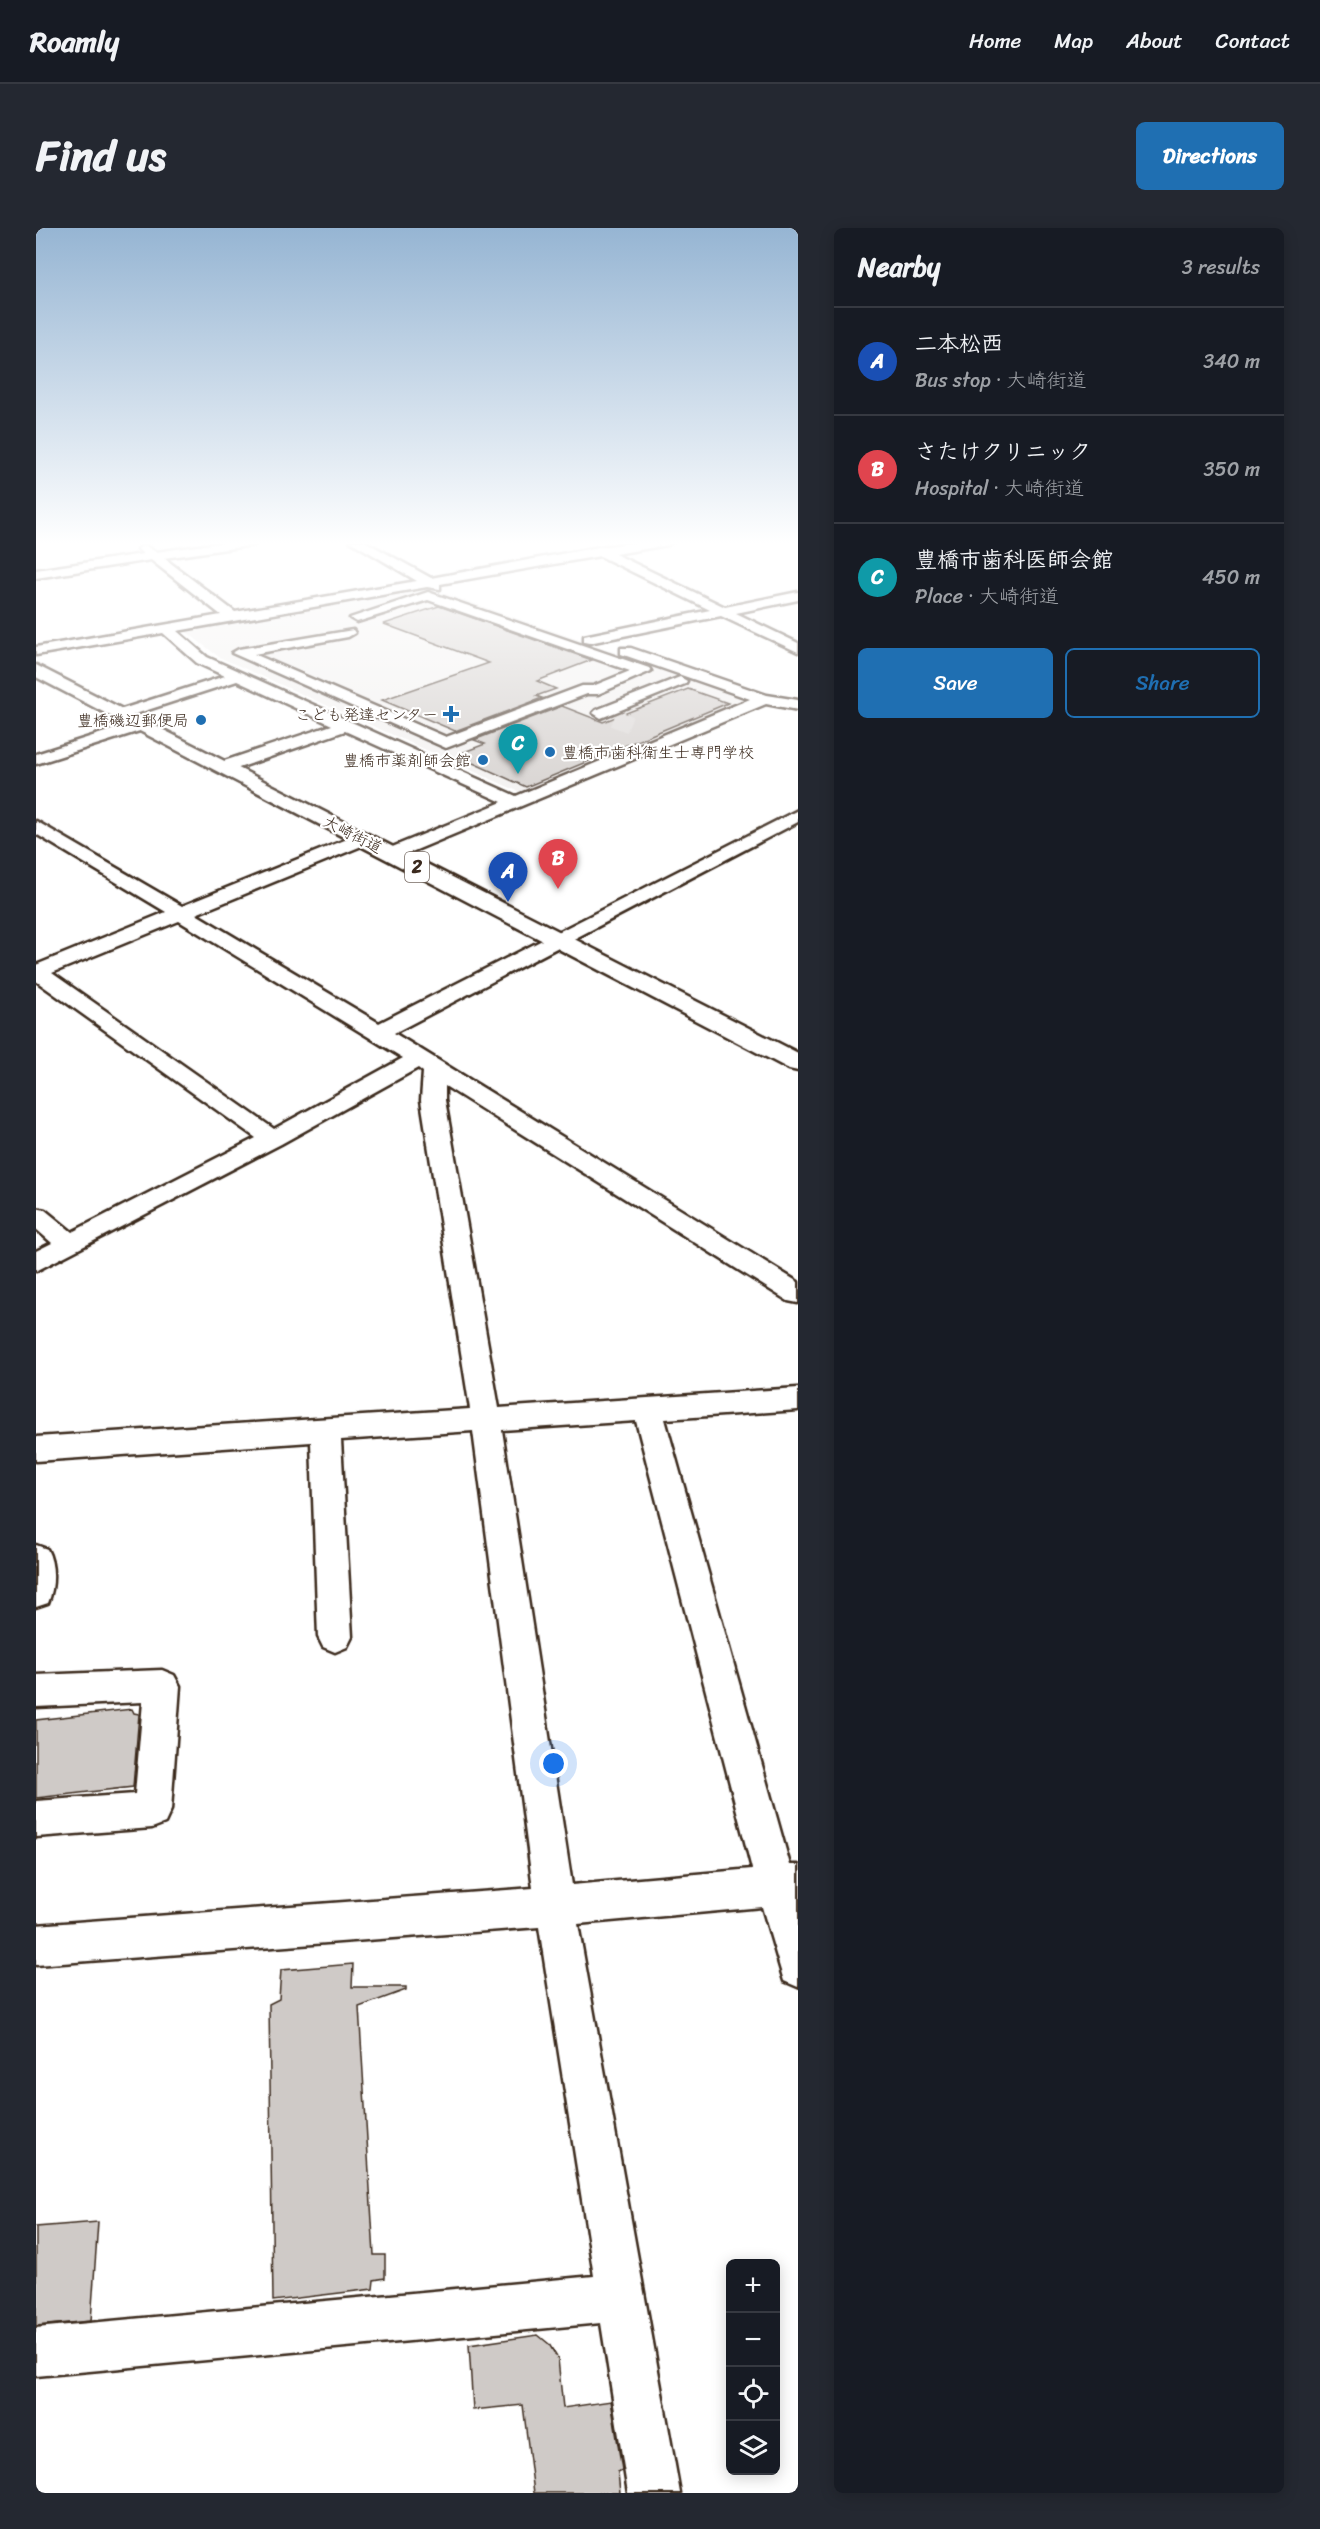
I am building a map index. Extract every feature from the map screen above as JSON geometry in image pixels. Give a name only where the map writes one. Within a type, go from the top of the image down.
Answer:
[{"type":"main road","name":"大崎街道","points":[[36,670],[798,1063]]},
{"type":"street","points":[[36,651],[60,647]]},
{"type":"street","points":[[187,647],[202,660],[516,802]]},
{"type":"street","points":[[229,647],[446,743],[562,698],[618,663]]},
{"type":"street","points":[[239,653],[277,647]]},
{"type":"street","points":[[572,647],[644,671],[593,691],[591,678]]},
{"type":"street","points":[[611,647],[764,699],[798,705]]},
{"type":"street","points":[[121,714],[239,676]]},
{"type":"street","points":[[562,698],[607,716],[680,681]]},
{"type":"street","points":[[391,854],[764,699]]},
{"type":"street","points":[[325,715],[357,704]]},
{"type":"street","points":[[36,759],[143,725]]},
{"type":"street","points":[[224,767],[346,725]]},
{"type":"street","points":[[647,731],[668,739]]},
{"type":"street","points":[[378,1032],[798,815]]},
{"type":"street","points":[[36,826],[378,1032],[798,1294]]},
{"type":"street","points":[[36,972],[363,840]]},
{"type":"street","points":[[36,972],[273,1139]]},
{"type":"street","points":[[36,1262],[273,1139],[426,1064]]},
{"type":"street","points":[[426,1064],[486,1420],[555,1906],[654,2493]]},
{"type":"street","points":[[36,1216],[70,1244]]},
{"type":"street","points":[[36,1449],[798,1399]]},
{"type":"street","points":[[648,1409],[787,1885],[798,1967]]},
{"type":"street","points":[[325,1430],[335,1637]]},
{"type":"street","points":[[36,1558],[36,1593]]},
{"type":"street","points":[[36,1691],[162,1686],[152,1810],[36,1819]]},
{"type":"street","points":[[36,1945],[555,1906],[787,1885]]},
{"type":"street","points":[[36,2352],[622,2297]]},
{"type":"shaded area","points":[[206,647],[599,647],[747,698],[747,701],[522,793],[219,657]]},
{"type":"building","points":[[445,647],[554,647],[592,660],[537,681],[556,689],[536,696],[542,698],[455,731],[382,700],[489,663]]},
{"type":"building","points":[[688,689],[728,703],[526,787],[464,759],[471,755],[464,752],[485,744],[474,740],[562,706],[603,722]]},
{"type":"building","points":[[132,1709],[134,1713],[139,1714],[133,1787],[36,1798],[36,1720]]},
{"type":"building","points":[[353,1964],[352,1987],[406,1987],[406,1990],[359,2007],[374,2255],[385,2255],[385,2278],[374,2280],[373,2289],[273,2301],[269,2004],[279,1999],[281,1970]]},
{"type":"building","points":[[98,2222],[91,2321],[36,2326],[36,2227]]},
{"type":"building","points":[[538,2335],[549,2344],[558,2359],[563,2408],[611,2401],[622,2470],[618,2472],[620,2493],[534,2493],[523,2405],[473,2410],[469,2345]]},
{"type":"tunnel","points":[[614,718],[637,727]]},
{"type":"place","name":"こども発達センター","points":[[451,714]]},
{"type":"place","name":"豊橋磯辺郵便局","points":[[201,720]]},
{"type":"place","name":"豊橋市歯科衛生士専門学校","points":[[550,752]]},
{"type":"place","name":"豊橋市薬剤師会館","points":[[483,760]]},
{"type":"place","name":"豊橋市歯科医師会館","points":[[518,774]]},
{"type":"place","name":"さたけクリニック","points":[[558,889]]},
{"type":"place","name":"二本松西","points":[[508,902]]}]
